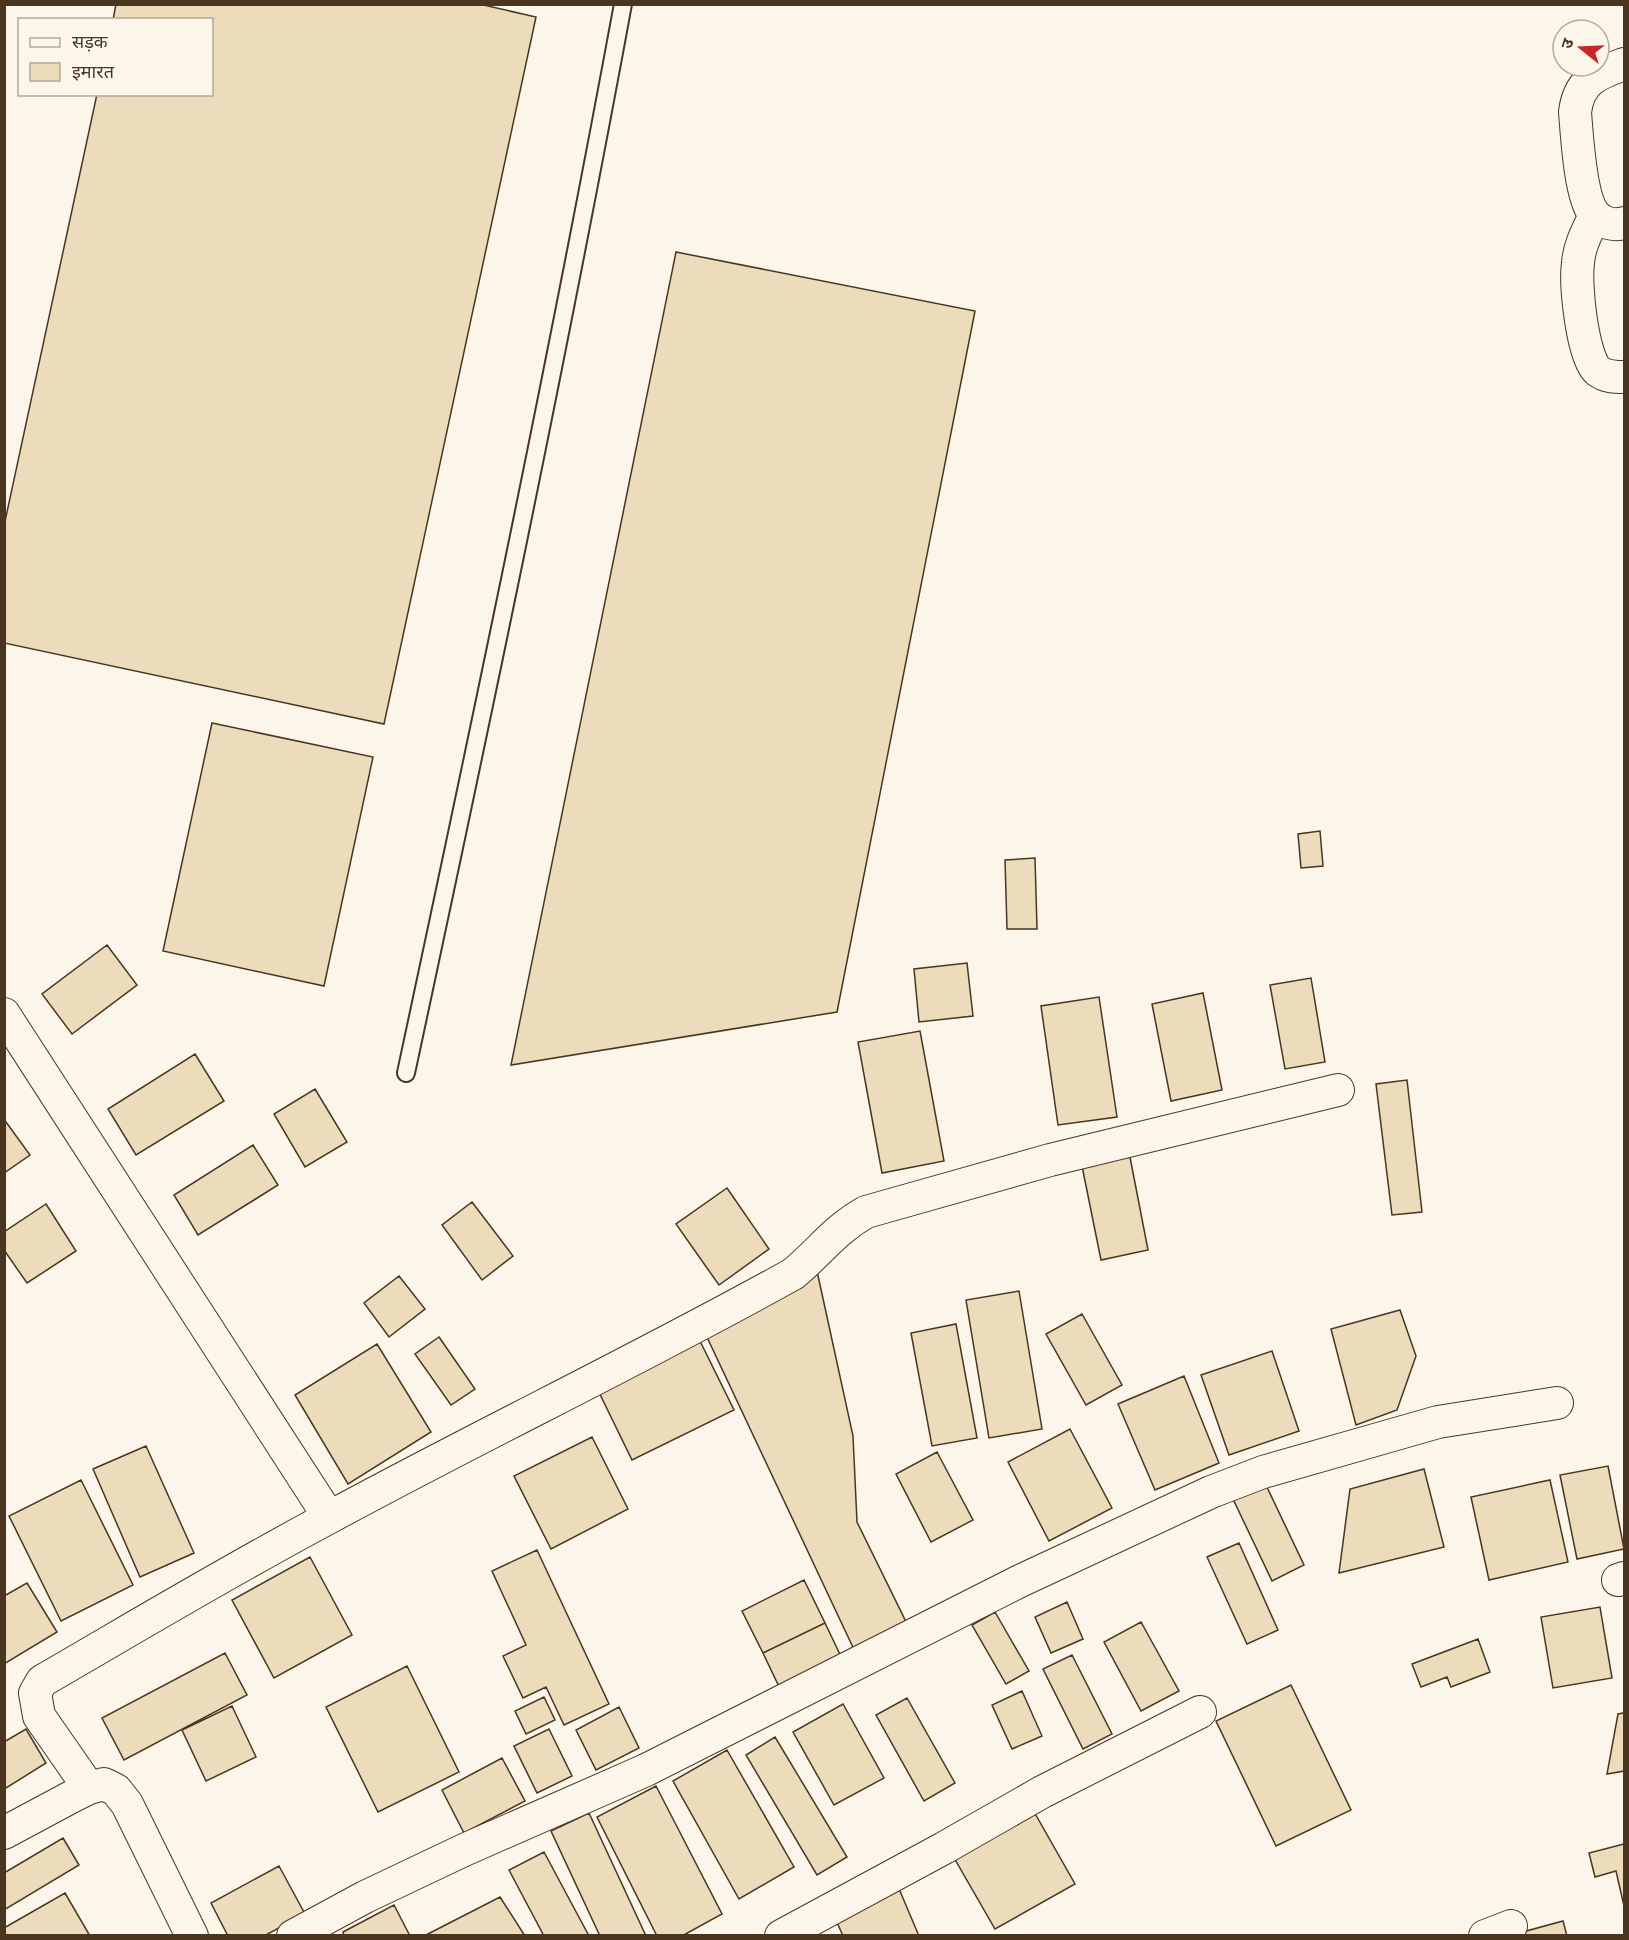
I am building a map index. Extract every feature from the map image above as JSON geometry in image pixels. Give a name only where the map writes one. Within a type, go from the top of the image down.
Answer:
[{"type":"street","points":[[1624,64],[1598,73],[1584,85],[1576,99],[1575,112],[1587,200],[1595,215],[1605,223],[1624,223]]},
{"type":"street","points":[[1595,215],[1581,248],[1578,262],[1580,312],[1587,354],[1596,369],[1608,376],[1624,377]]},
{"type":"street","points":[[4,1014],[329,1517]]},
{"type":"street","points":[[89,1788],[39,1716],[35,1693],[42,1681],[260,1554],[548,1402],[632,1361],[792,1274],[839,1229],[866,1212],[1050,1160],[1338,1090]]},
{"type":"street","points":[[293,1935],[365,1897],[464,1850],[646,1770],[1020,1581],[1210,1492],[1263,1472],[1438,1422],[1557,1403]]},
{"type":"street","points":[[781,1935],[935,1853],[1042,1792],[1200,1712]]},
{"type":"street","points":[[4,1833],[89,1788],[104,1784],[116,1790],[127,1804],[192,1935]]},
{"type":"lane","points":[[406,1073],[483,716],[589,189],[623,4]]},
{"type":"building","points":[[116,4],[479,4],[536,17],[384,724],[4,643],[4,526],[97,96],[213,96],[213,18],[113,18]]},
{"type":"building","points":[[676,252],[975,311],[837,1012],[511,1065]]},
{"type":"building","points":[[212,723],[373,757],[324,986],[163,951]]},
{"type":"building","points":[[1320,831],[1323,866],[1301,868],[1298,834]]},
{"type":"building","points":[[1035,858],[1037,929],[1007,929],[1005,860]]},
{"type":"building","points":[[107,945],[137,985],[72,1034],[42,994]]},
{"type":"building","points":[[967,963],[973,1016],[919,1022],[914,969]]},
{"type":"building","points":[[1311,978],[1325,1062],[1285,1069],[1270,985]]},
{"type":"building","points":[[1203,993],[1222,1090],[1171,1101],[1152,1004]]},
{"type":"building","points":[[1099,997],[1117,1117],[1058,1125],[1041,1006]]},
{"type":"building","points":[[920,1031],[944,1161],[882,1173],[858,1042]]},
{"type":"building","points":[[195,1054],[224,1101],[136,1155],[108,1109]]},
{"type":"building","points":[[1407,1080],[1422,1212],[1392,1215],[1376,1084]]},
{"type":"building","points":[[315,1089],[347,1142],[305,1167],[274,1114]]},
{"type":"building","points":[[6,1122],[30,1155],[4,1173],[4,1123]]},
{"type":"building","points":[[253,1145],[278,1185],[198,1235],[174,1195]]},
{"type":"building","points":[[1129,1152],[1148,1250],[1101,1260],[1081,1161]]},
{"type":"building","points":[[727,1188],[769,1249],[719,1285],[676,1224]]},
{"type":"building","points":[[472,1202],[513,1256],[482,1280],[442,1225]]},
{"type":"building","points":[[46,1204],[76,1251],[27,1283],[4,1250],[4,1232]]},
{"type":"building","points":[[817,1271],[853,1436],[857,1522],[911,1632],[858,1658],[706,1335]]},
{"type":"building","points":[[399,1276],[425,1309],[389,1337],[364,1303]]},
{"type":"building","points":[[1019,1291],[1042,1429],[989,1438],[966,1300]]},
{"type":"building","points":[[1400,1310],[1416,1356],[1397,1410],[1356,1425],[1331,1329]]},
{"type":"building","points":[[1082,1314],[1122,1385],[1086,1405],[1046,1334]]},
{"type":"building","points":[[956,1324],[977,1438],[932,1446],[911,1333]]},
{"type":"building","points":[[697,1335],[734,1410],[632,1460],[595,1384]]},
{"type":"building","points":[[439,1337],[475,1389],[451,1405],[415,1354]]},
{"type":"building","points":[[377,1344],[431,1432],[348,1484],[295,1395]]},
{"type":"building","points":[[1272,1351],[1299,1431],[1229,1455],[1201,1375]]},
{"type":"building","points":[[1184,1376],[1219,1463],[1155,1490],[1118,1404]]},
{"type":"building","points":[[1070,1429],[1112,1508],[1049,1541],[1008,1462]]},
{"type":"building","points":[[592,1437],[628,1509],[551,1549],[514,1476]]},
{"type":"building","points":[[146,1446],[194,1553],[140,1577],[93,1469]]},
{"type":"building","points":[[937,1452],[973,1520],[931,1542],[896,1474]]},
{"type":"building","points":[[1608,1466],[1624,1549],[1577,1559],[1560,1475]]},
{"type":"building","points":[[1424,1469],[1444,1547],[1339,1573],[1350,1489]]},
{"type":"building","points":[[81,1480],[133,1585],[61,1621],[9,1516]]},
{"type":"building","points":[[1550,1480],[1568,1562],[1489,1580],[1471,1497]]},
{"type":"building","points":[[1265,1483],[1304,1565],[1272,1581],[1233,1499]]},
{"type":"building","points":[[1239,1543],[1278,1630],[1247,1644],[1207,1557]]},
{"type":"building","points":[[537,1550],[609,1704],[564,1725],[546,1687],[523,1698],[503,1656],[526,1645],[492,1571]]},
{"type":"building","points":[[310,1557],[352,1635],[274,1678],[232,1600]]},
{"type":"building","points":[[804,1580],[825,1623],[763,1653],[742,1611]]},
{"type":"building","points":[[27,1583],[57,1632],[4,1664],[4,1596]]},
{"type":"building","points":[[1067,1602],[1083,1639],[1051,1653],[1035,1617]]},
{"type":"building","points":[[1600,1607],[1612,1678],[1553,1688],[1541,1617]]},
{"type":"building","points":[[995,1612],[1029,1671],[1006,1684],[972,1625]]},
{"type":"building","points":[[1141,1622],[1179,1691],[1141,1711],[1104,1642]]},
{"type":"building","points":[[825,1623],[845,1665],[783,1695],[763,1653]]},
{"type":"building","points":[[1478,1639],[1490,1672],[1451,1687],[1447,1677],[1421,1687],[1412,1664]]},
{"type":"building","points":[[225,1653],[247,1695],[124,1760],[102,1718]]},
{"type":"building","points":[[1072,1655],[1112,1734],[1083,1749],[1043,1669]]},
{"type":"building","points":[[407,1666],[459,1772],[378,1812],[326,1707]]},
{"type":"building","points":[[1291,1685],[1351,1810],[1276,1846],[1216,1721]]},
{"type":"building","points":[[1022,1691],[1042,1736],[1012,1749],[992,1705]]},
{"type":"building","points":[[544,1697],[555,1720],[526,1734],[515,1711]]},
{"type":"building","points":[[907,1698],[955,1783],[924,1801],[876,1715]]},
{"type":"building","points":[[843,1704],[884,1778],[834,1805],[793,1732]]},
{"type":"building","points":[[232,1706],[256,1757],[206,1781],[182,1730]]},
{"type":"building","points":[[619,1707],[639,1748],[596,1770],[576,1730]]},
{"type":"building","points":[[1624,1713],[1624,1771],[1607,1774],[1618,1714]]},
{"type":"building","points":[[26,1729],[46,1763],[6,1788],[4,1785],[4,1742]]},
{"type":"building","points":[[549,1729],[572,1776],[537,1793],[514,1746]]},
{"type":"building","points":[[775,1737],[847,1857],[817,1875],[746,1755]]},
{"type":"building","points":[[727,1750],[794,1867],[739,1899],[673,1781]]},
{"type":"building","points":[[502,1758],[525,1801],[464,1833],[442,1790]]},
{"type":"building","points":[[656,1786],[722,1914],[682,1936],[657,1936],[597,1817]]},
{"type":"building","points":[[1033,1810],[1075,1884],[995,1929],[953,1856]]},
{"type":"building","points":[[589,1813],[646,1936],[600,1936],[551,1831]]},
{"type":"building","points":[[63,1838],[79,1865],[4,1910],[4,1873]]},
{"type":"building","points":[[1624,1844],[1624,1906],[1616,1871],[1595,1877],[1589,1853]]},
{"type":"building","points":[[544,1852],[589,1936],[544,1936],[509,1870]]},
{"type":"building","points":[[279,1866],[305,1914],[264,1936],[228,1936],[211,1903]]},
{"type":"building","points":[[897,1884],[919,1936],[843,1936],[833,1913]]},
{"type":"building","points":[[65,1893],[90,1936],[4,1936],[4,1928]]},
{"type":"building","points":[[500,1897],[525,1936],[424,1936]]},
{"type":"building","points":[[394,1905],[410,1936],[344,1936],[343,1932]]},
{"type":"building","points":[[1563,1921],[1567,1936],[1508,1936]]}]
